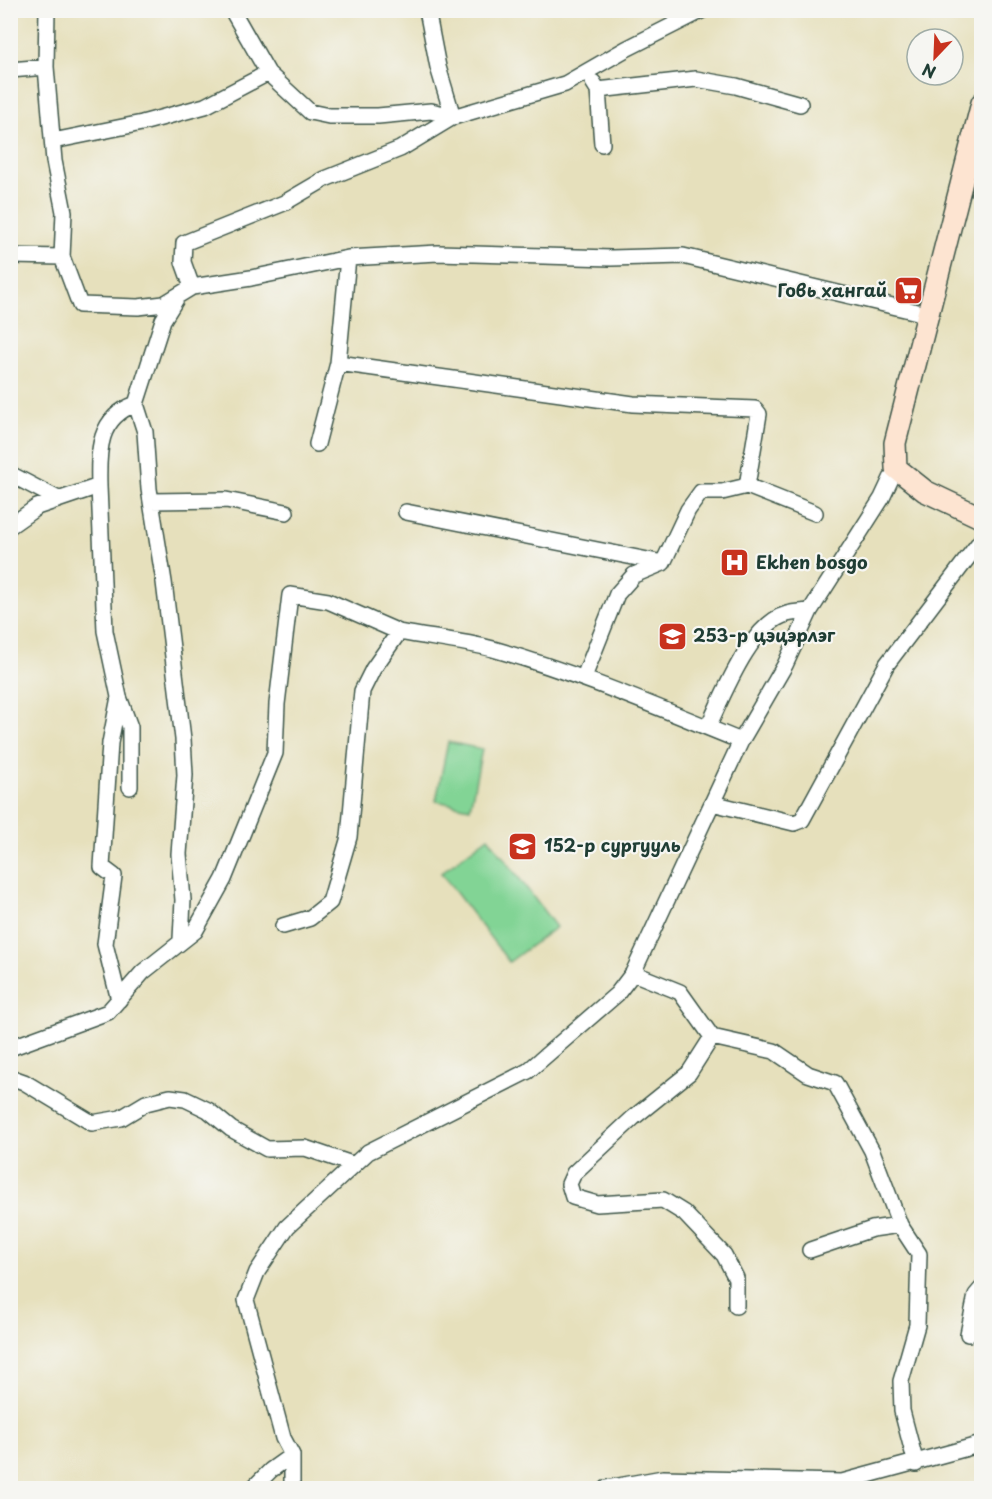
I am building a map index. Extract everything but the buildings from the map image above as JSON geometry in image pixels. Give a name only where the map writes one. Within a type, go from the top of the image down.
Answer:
[{"type":"main road","points":[[981,103],[895,443],[896,468],[925,491],[981,518]]},
{"type":"street","points":[[47,10],[46,67],[53,141],[64,213],[62,257],[80,305],[138,308],[164,304],[192,287],[251,278],[348,258],[438,253],[611,258],[683,256],[927,314]]},
{"type":"street","points":[[232,10],[268,73],[310,112],[329,116],[378,116],[431,111],[453,117]]},
{"type":"street","points":[[427,10],[438,67],[453,117]]},
{"type":"street","points":[[192,287],[183,262],[184,243],[285,203],[325,179],[400,149],[453,117],[565,84],[626,49],[703,10]]},
{"type":"street","points":[[10,70],[46,67]]},
{"type":"street","points":[[587,71],[598,90],[602,144]]},
{"type":"street","points":[[53,141],[142,123],[205,106],[268,73]]},
{"type":"street","points":[[598,90],[696,79],[736,86],[800,104]]},
{"type":"street","points":[[10,256],[62,257]]},
{"type":"street","points":[[317,444],[338,363],[348,258]]},
{"type":"street","points":[[178,296],[163,320],[136,404],[145,432],[151,501],[164,582],[183,739],[185,775],[179,855],[183,900],[181,939]]},
{"type":"street","points":[[338,363],[633,404],[755,409],[759,414],[747,486]]},
{"type":"street","points":[[130,787],[130,727],[119,697],[105,631],[98,455],[106,428],[120,410],[136,404]]},
{"type":"street","points":[[296,1486],[292,1455],[283,1438],[246,1300],[257,1272],[287,1227],[352,1164],[368,1152],[528,1071],[617,994],[633,973],[741,741],[785,665],[810,611],[882,498],[896,468]]},
{"type":"street","points":[[10,474],[58,499]]},
{"type":"street","points":[[10,526],[37,507],[99,486]]},
{"type":"street","points":[[584,677],[617,594],[634,575],[663,563],[688,510],[701,492],[722,492],[747,486],[815,513]]},
{"type":"street","points":[[151,501],[226,500],[286,512]]},
{"type":"street","points":[[406,512],[663,563]]},
{"type":"street","points":[[712,803],[794,823],[802,820],[887,664],[981,539]]},
{"type":"street","points":[[10,1048],[108,1012],[143,972],[181,939],[195,931],[224,879],[275,753],[277,704],[290,595],[328,601],[399,632],[490,648],[584,677],[741,741]]},
{"type":"street","points":[[708,728],[742,655],[764,630],[785,614],[810,611]]},
{"type":"street","points":[[284,926],[310,918],[325,909],[330,902],[349,837],[362,691],[373,669],[399,632]]},
{"type":"street","points":[[119,697],[109,753],[102,867],[114,876],[105,944],[119,1000]]},
{"type":"street","points":[[633,973],[680,992],[712,1037],[774,1051],[808,1074],[835,1083],[872,1151],[900,1226],[919,1254],[917,1325],[901,1381],[902,1411],[916,1464]]},
{"type":"street","points":[[712,1037],[689,1073],[591,1156],[574,1173],[569,1184],[573,1197],[597,1204],[663,1200],[684,1213],[724,1255],[736,1278],[736,1306]]},
{"type":"street","points":[[10,1077],[24,1082],[92,1123],[121,1118],[146,1103],[170,1097],[185,1099],[208,1110],[231,1129],[267,1149],[305,1148],[352,1164]]},
{"type":"street","points":[[810,1250],[872,1229],[900,1226]]},
{"type":"street","points":[[968,1334],[976,1295],[981,1288]]},
{"type":"street","points":[[607,1488],[663,1478],[842,1482],[916,1464],[981,1444]]},
{"type":"street","points":[[253,1488],[271,1470],[292,1455]]},
{"type":"green space","points":[[448,742],[482,749],[470,808],[436,801]]},
{"type":"green space","points":[[488,837],[556,927],[509,962],[441,873]]},
{"type":"place","name":"Говь хангай","points":[[908,291]]},
{"type":"place","name":"Ekhen bosgo","points":[[735,563]]},
{"type":"place","name":"253-р цэцэрлэг","points":[[672,636]]},
{"type":"place","name":"152-р сургууль","points":[[523,846]]}]
